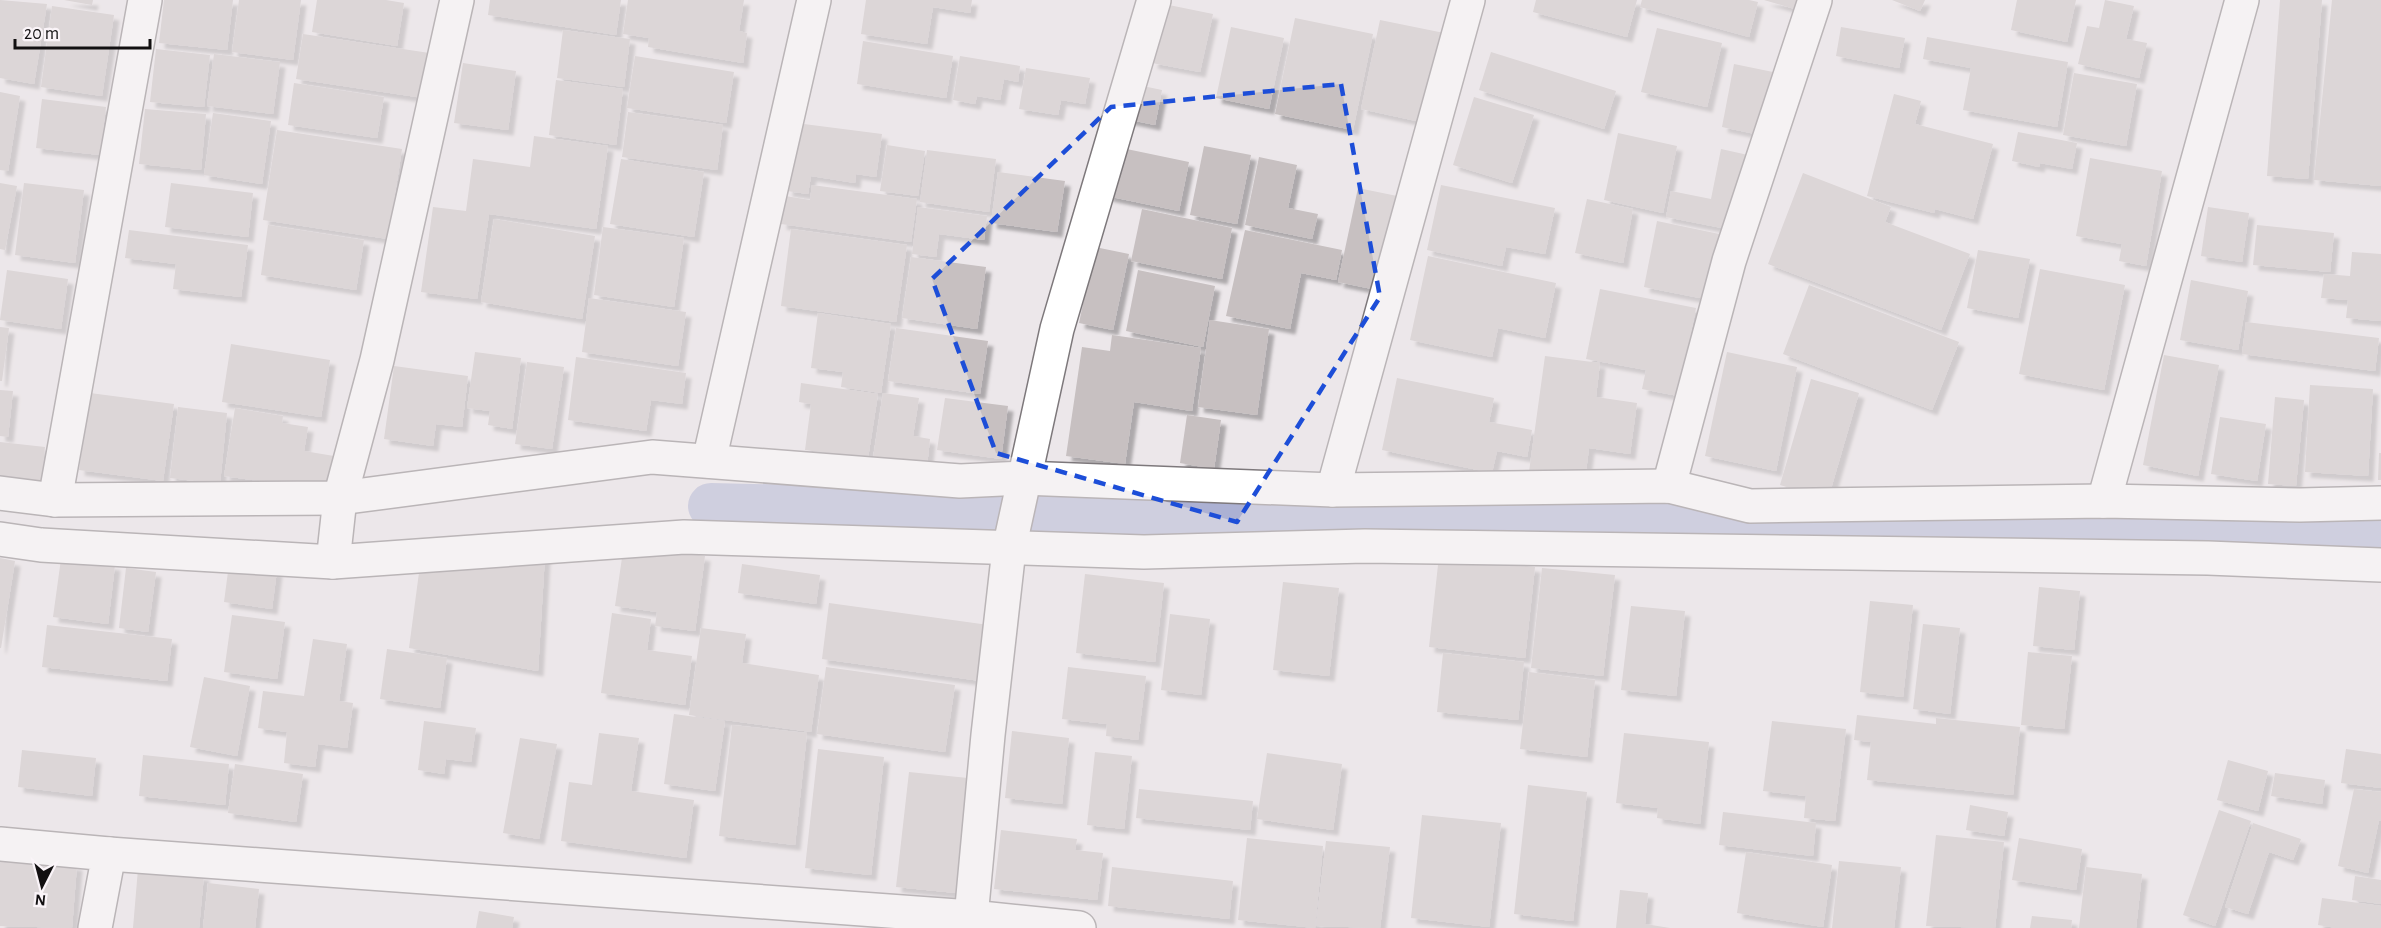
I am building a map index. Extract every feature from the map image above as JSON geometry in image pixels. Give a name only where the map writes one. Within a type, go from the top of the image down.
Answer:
[{"type":"street","points":[[55,500],[145,0]]},
{"type":"street","points":[[333,562],[340,498],[376,360],[457,0]]},
{"type":"street","points":[[709,461],[814,0]]},
{"type":"street","points":[[970,922],[1009,549],[1023,478],[1057,329],[1154,0]]},
{"type":"street","points":[[1333,490],[1467,0]]},
{"type":"street","points":[[1669,486],[1729,261],[1815,0]]},
{"type":"street","points":[[2104,501],[2242,0]]},
{"type":"street","points":[[0,493],[55,500],[340,498],[652,457],[960,481],[1023,478],[1333,490],[1669,486],[1750,506],[2104,501],[2300,505],[2381,503]]},
{"type":"street","points":[[0,538],[41,545],[333,562],[684,537],[1144,552],[1365,546],[2197,558],[2381,566]]},
{"type":"street","points":[[0,844],[970,922],[1079,928]]},
{"type":"street","points":[[95,928],[109,854]]},
{"type":"highlighted area","points":[[1341,84],[1380,297],[1237,522],[996,453],[932,279],[1111,107]]},
{"type":"building","points":[[0,0],[47,4],[34,84],[0,78]]},
{"type":"building","points":[[64,0],[93,0],[92,5]]},
{"type":"building","points":[[164,0],[233,0],[227,50],[159,43]]},
{"type":"building","points":[[239,0],[301,0],[293,60],[232,52]]},
{"type":"building","points":[[317,0],[386,0],[404,3],[397,46],[312,32]]},
{"type":"building","points":[[490,0],[621,0],[616,35],[488,15]]},
{"type":"building","points":[[628,0],[744,0],[739,31],[747,33],[743,63],[648,47],[649,38],[623,34]]},
{"type":"building","points":[[866,0],[972,0],[970,13],[933,7],[927,44],[861,34]]},
{"type":"building","points":[[1536,0],[1637,0],[1627,37],[1533,12]]},
{"type":"building","points":[[1642,0],[1749,0],[1758,2],[1749,37],[1640,7]]},
{"type":"building","points":[[1764,0],[1808,0],[1805,12]]},
{"type":"building","points":[[1892,0],[1925,0],[1920,11]]},
{"type":"building","points":[[2017,0],[2076,0],[2067,42],[2011,30]]},
{"type":"building","points":[[2105,0],[2134,6],[2126,39],[2147,43],[2139,78],[2078,64],[2087,26],[2099,28]]},
{"type":"building","points":[[2280,0],[2322,0],[2308,179],[2267,176]]},
{"type":"building","points":[[2332,0],[2381,0],[2381,186],[2314,180]]},
{"type":"building","points":[[1164,4],[1213,14],[1200,72],[1152,63]]},
{"type":"building","points":[[52,6],[114,15],[102,96],[41,87]]},
{"type":"building","points":[[1295,18],[1373,34],[1353,130],[1275,114]]},
{"type":"building","points":[[1380,20],[1449,34],[1430,124],[1361,109]]},
{"type":"building","points":[[1231,27],[1284,38],[1269,109],[1216,98]]},
{"type":"building","points":[[1841,27],[1905,38],[1899,68],[1836,56]]},
{"type":"building","points":[[1657,28],[1722,43],[1707,107],[1641,92]]},
{"type":"building","points":[[563,30],[630,39],[624,87],[557,78]]},
{"type":"building","points":[[303,34],[436,54],[430,99],[296,79]]},
{"type":"building","points":[[1927,37],[2068,62],[2057,127],[1963,110],[1971,68],[1923,59]]},
{"type":"building","points":[[863,41],[953,56],[946,98],[857,84]]},
{"type":"building","points":[[156,49],[210,55],[204,107],[150,102]]},
{"type":"building","points":[[1491,52],[1616,91],[1604,129],[1479,90]]},
{"type":"building","points":[[214,54],[280,62],[273,114],[207,106]]},
{"type":"building","points":[[635,56],[734,72],[726,123],[627,108]]},
{"type":"building","points":[[960,56],[1020,66],[1018,82],[1004,79],[1000,100],[977,96],[975,104],[953,100]]},
{"type":"building","points":[[463,63],[516,71],[508,130],[454,123]]},
{"type":"building","points":[[1734,64],[1773,72],[1760,135],[1722,127]]},
{"type":"building","points":[[1026,68],[1090,78],[1085,104],[1061,100],[1058,115],[1019,109]]},
{"type":"building","points":[[2074,73],[2137,84],[2126,146],[2063,135]]},
{"type":"building","points":[[556,80],[623,89],[616,145],[549,135]]},
{"type":"building","points":[[294,83],[384,97],[377,138],[288,125]]},
{"type":"building","points":[[1133,84],[1162,90],[1155,125],[1126,119]]},
{"type":"building","points":[[0,92],[20,96],[8,171],[0,170]]},
{"type":"building","points":[[1894,94],[1921,101],[1915,124],[1993,144],[1973,219],[1935,209],[1934,213],[1867,196]]},
{"type":"building","points":[[1474,97],[1534,115],[1512,183],[1453,165]]},
{"type":"building","points":[[42,99],[106,107],[100,155],[36,148]]},
{"type":"building","points":[[145,109],[206,114],[201,170],[139,164]]},
{"type":"building","points":[[628,112],[723,125],[717,170],[622,157]]},
{"type":"building","points":[[213,113],[271,121],[262,184],[204,175]]},
{"type":"building","points":[[796,123],[882,134],[876,177],[856,174],[855,183],[811,176],[808,194],[787,191]]},
{"type":"building","points":[[277,130],[402,149],[388,239],[263,220]]},
{"type":"building","points":[[2018,132],[2077,143],[2072,169],[2040,163],[2039,167],[2012,161]]},
{"type":"building","points":[[1618,133],[1677,146],[1663,213],[1604,200]]},
{"type":"building","points":[[534,136],[608,146],[596,229],[489,214],[477,299],[421,292],[433,207],[466,211],[473,159],[530,167]]},
{"type":"building","points":[[887,145],[925,151],[918,196],[880,191]]},
{"type":"building","points":[[1204,146],[1251,155],[1237,224],[1190,215]]},
{"type":"building","points":[[1117,147],[1189,162],[1179,211],[1107,196]]},
{"type":"building","points":[[1721,149],[1748,155],[1732,230],[1666,217],[1671,191],[1711,199]]},
{"type":"building","points":[[927,150],[996,159],[989,212],[920,202]]},
{"type":"building","points":[[1259,157],[1297,165],[1288,208],[1318,214],[1312,239],[1245,225]]},
{"type":"building","points":[[2090,158],[2162,171],[2146,266],[2119,261],[2122,244],[2076,236]]},
{"type":"building","points":[[621,159],[704,172],[694,237],[610,224]]},
{"type":"building","points":[[998,172],[1065,181],[1057,232],[991,223]]},
{"type":"building","points":[[1803,173],[1891,207],[1885,222],[1970,254],[1941,330],[1768,264]]},
{"type":"building","points":[[0,183],[17,186],[5,250],[0,249]]},
{"type":"building","points":[[24,183],[84,190],[75,263],[15,255]]},
{"type":"building","points":[[171,183],[253,193],[248,237],[165,227]]},
{"type":"building","points":[[812,185],[917,199],[911,242],[781,224],[785,196],[810,200]]},
{"type":"building","points":[[1441,185],[1555,208],[1545,254],[1506,247],[1502,266],[1427,250]]},
{"type":"building","points":[[1358,188],[1402,197],[1382,291],[1338,282]]},
{"type":"building","points":[[1587,199],[1633,209],[1623,263],[1575,253]]},
{"type":"building","points":[[918,207],[987,216],[984,240],[939,234],[936,257],[912,254]]},
{"type":"building","points":[[2208,207],[2249,213],[2242,262],[2201,256]]},
{"type":"building","points":[[1142,209],[1232,228],[1222,279],[1131,261]]},
{"type":"building","points":[[494,219],[595,236],[582,319],[481,302]]},
{"type":"building","points":[[1657,221],[1724,235],[1710,300],[1644,287]]},
{"type":"building","points":[[268,225],[364,240],[356,290],[261,275]]},
{"type":"building","points":[[2257,225],[2334,233],[2330,272],[2253,265]]},
{"type":"building","points":[[603,227],[684,238],[674,307],[594,295]]},
{"type":"building","points":[[791,229],[907,245],[896,322],[781,306]]},
{"type":"building","points":[[129,230],[248,245],[241,297],[173,289],[176,264],[125,258]]},
{"type":"building","points":[[1245,230],[1342,250],[1336,280],[1301,273],[1290,329],[1226,316]]},
{"type":"building","points":[[1095,247],[1129,254],[1113,330],[1079,323]]},
{"type":"building","points":[[1978,250],[2030,259],[2018,318],[1967,308]]},
{"type":"building","points":[[2352,252],[2381,254],[2381,321],[2346,318],[2348,300],[2321,298],[2324,274],[2350,276]]},
{"type":"building","points":[[1428,256],[1556,283],[1545,338],[1498,328],[1492,357],[1410,340]]},
{"type":"building","points":[[911,257],[986,267],[977,329],[902,318]]},
{"type":"building","points":[[2040,269],[2125,285],[2104,390],[2019,374]]},
{"type":"building","points":[[7,270],[68,279],[61,329],[0,320]]},
{"type":"building","points":[[1138,270],[1215,286],[1203,347],[1126,331]]},
{"type":"building","points":[[2191,280],[2248,291],[2238,350],[2180,340]]},
{"type":"building","points":[[1809,285],[1959,342],[1932,410],[1783,354]]},
{"type":"building","points":[[1600,289],[1696,308],[1678,396],[1642,389],[1646,370],[1586,359]]},
{"type":"building","points":[[589,298],[686,312],[678,366],[582,352]]},
{"type":"building","points":[[818,313],[891,324],[881,393],[841,387],[843,372],[811,368]]},
{"type":"building","points":[[1210,320],[1269,329],[1257,415],[1198,407]]},
{"type":"building","points":[[2246,322],[2379,338],[2375,371],[2242,354]]},
{"type":"building","points":[[0,327],[9,328],[2,381],[0,381]]},
{"type":"building","points":[[896,328],[988,341],[980,394],[888,381]]},
{"type":"building","points":[[1112,335],[1201,348],[1192,411],[1134,402],[1125,464],[1066,456],[1082,347],[1110,351]]},
{"type":"building","points":[[231,344],[330,360],[321,417],[222,402]]},
{"type":"building","points":[[475,352],[521,358],[512,429],[488,425],[490,411],[467,408]]},
{"type":"building","points":[[1727,352],[1797,367],[1776,471],[1705,456]]},
{"type":"building","points":[[2164,355],[2219,365],[2198,476],[2143,465]]},
{"type":"building","points":[[1545,356],[1600,363],[1596,397],[1637,403],[1630,454],[1589,448],[1585,479],[1529,472]]},
{"type":"building","points":[[576,357],[686,373],[682,404],[651,400],[646,431],[568,420]]},
{"type":"building","points":[[527,362],[564,367],[552,449],[515,444]]},
{"type":"building","points":[[394,366],[468,376],[462,427],[436,424],[433,446],[384,439]]},
{"type":"building","points":[[1397,378],[1494,398],[1489,422],[1532,430],[1527,457],[1497,451],[1492,473],[1382,450]]},
{"type":"building","points":[[1811,379],[1859,393],[1828,499],[1780,485]]},
{"type":"building","points":[[801,383],[878,394],[868,458],[805,450],[811,404],[799,402]]},
{"type":"building","points":[[2310,385],[2373,389],[2368,476],[2305,472]]},
{"type":"building","points":[[0,390],[13,391],[8,437],[0,436]]},
{"type":"building","points":[[90,393],[174,404],[163,481],[79,470]]},
{"type":"building","points":[[883,393],[919,398],[913,436],[930,439],[927,466],[873,458]]},
{"type":"building","points":[[2275,397],[2304,400],[2296,486],[2268,484]]},
{"type":"building","points":[[945,398],[1008,406],[1001,459],[937,450]]},
{"type":"building","points":[[178,407],[227,413],[220,484],[170,478]]},
{"type":"building","points":[[235,408],[283,416],[282,423],[308,427],[304,451],[334,456],[328,491],[224,476]]},
{"type":"building","points":[[1187,415],[1221,420],[1214,469],[1180,463]]},
{"type":"building","points":[[2220,417],[2266,424],[2257,481],[2211,474]]},
{"type":"building","points":[[0,442],[45,447],[41,485],[0,481]]},
{"type":"building","points":[[2379,453],[2381,453],[2381,480],[2378,480]]},
{"type":"building","points":[[624,544],[705,556],[695,631],[655,626],[657,612],[615,606]]},
{"type":"building","points":[[545,556],[538,671],[409,648],[420,565]]},
{"type":"building","points":[[1439,556],[1535,567],[1525,658],[1429,647]]},
{"type":"building","points":[[0,558],[15,561],[1,648],[0,648]]},
{"type":"building","points":[[61,559],[115,565],[108,624],[53,617]]},
{"type":"building","points":[[229,564],[277,570],[272,609],[224,602]]},
{"type":"building","points":[[742,564],[820,575],[816,604],[738,593]]},
{"type":"building","points":[[126,568],[156,572],[148,632],[119,628]]},
{"type":"building","points":[[1542,568],[1615,575],[1603,676],[1531,668]]},
{"type":"building","points":[[1085,574],[1164,583],[1155,662],[1076,653]]},
{"type":"building","points":[[1283,582],[1339,588],[1329,676],[1273,670]]},
{"type":"building","points":[[2039,587],[2080,591],[2074,650],[2033,646]]},
{"type":"building","points":[[1870,601],[1913,605],[1903,697],[1860,692]]},
{"type":"building","points":[[829,603],[996,626],[988,682],[822,659]]},
{"type":"building","points":[[1631,606],[1685,611],[1676,696],[1621,690]]},
{"type":"building","points":[[612,613],[651,619],[647,650],[692,656],[685,705],[601,693]]},
{"type":"building","points":[[1170,614],[1210,619],[1201,695],[1161,690]]},
{"type":"building","points":[[232,615],[285,622],[277,679],[224,672]]},
{"type":"building","points":[[1923,624],[1960,628],[1950,714],[1913,709]]},
{"type":"building","points":[[47,625],[172,639],[167,681],[42,667]]},
{"type":"building","points":[[701,628],[746,634],[742,663],[819,675],[811,732],[689,715]]},
{"type":"building","points":[[313,639],[347,644],[339,701],[353,703],[347,748],[318,744],[315,767],[284,763],[287,732],[258,728],[263,691],[304,696]]},
{"type":"building","points":[[387,649],[447,658],[440,708],[380,699]]},
{"type":"building","points":[[2028,652],[2072,656],[2064,729],[2021,725]]},
{"type":"building","points":[[1443,653],[1524,662],[1518,720],[1437,712]]},
{"type":"building","points":[[826,667],[955,685],[945,752],[817,734]]},
{"type":"building","points":[[1068,667],[1146,676],[1138,740],[1106,736],[1107,724],[1062,719]]},
{"type":"building","points":[[1529,672],[1595,680],[1587,757],[1520,749]]},
{"type":"building","points":[[204,677],[250,686],[237,756],[190,747]]},
{"type":"building","points":[[674,714],[725,721],[715,791],[664,784]]},
{"type":"building","points":[[1857,715],[1936,724],[1936,718],[2020,727],[2013,795],[1867,780],[1871,742],[1854,740]]},
{"type":"building","points":[[424,721],[476,728],[471,762],[446,759],[444,774],[418,770]]},
{"type":"building","points":[[1772,721],[1846,729],[1835,821],[1804,818],[1806,796],[1763,791]]},
{"type":"building","points":[[732,725],[807,733],[795,845],[719,836]]},
{"type":"building","points":[[1012,731],[1069,738],[1062,804],[1005,798]]},
{"type":"building","points":[[599,733],[639,738],[631,791],[694,800],[686,858],[561,841],[569,782],[592,785]]},
{"type":"building","points":[[1624,733],[1709,742],[1700,824],[1657,818],[1658,808],[1616,803]]},
{"type":"building","points":[[520,738],[557,744],[539,839],[503,833]]},
{"type":"building","points":[[818,749],[884,757],[871,875],[805,868]]},
{"type":"building","points":[[2346,749],[2381,754],[2381,788],[2341,783]]},
{"type":"building","points":[[22,750],[96,758],[92,796],[18,787]]},
{"type":"building","points":[[1095,752],[1132,756],[1124,829],[1087,825]]},
{"type":"building","points":[[1267,753],[1342,764],[1333,830],[1257,819]]},
{"type":"building","points":[[143,755],[229,764],[225,805],[139,796]]},
{"type":"building","points":[[2228,760],[2268,771],[2258,811],[2217,800]]},
{"type":"building","points":[[235,764],[303,774],[296,822],[228,813]]},
{"type":"building","points":[[909,772],[968,778],[956,893],[896,887]]},
{"type":"building","points":[[2275,773],[2325,780],[2322,804],[2271,796]]},
{"type":"building","points":[[1528,785],[1587,792],[1573,921],[1514,914]]},
{"type":"building","points":[[1139,789],[1253,801],[1250,830],[1136,818]]},
{"type":"building","points":[[2354,789],[2381,792],[2381,821],[2379,820],[2368,873],[2338,866]]},
{"type":"building","points":[[1970,805],[2008,812],[2004,836],[1966,830]]},
{"type":"building","points":[[2219,810],[2251,821],[2215,926],[2183,915]]},
{"type":"building","points":[[1723,812],[1816,823],[1813,856],[1719,845]]},
{"type":"building","points":[[1422,815],[1501,823],[1489,927],[1411,918]]},
{"type":"building","points":[[2253,823],[2301,839],[2293,860],[2269,852],[2248,914],[2225,907]]},
{"type":"building","points":[[1001,830],[1077,839],[1075,850],[1103,853],[1097,900],[994,889]]},
{"type":"building","points":[[1936,835],[2004,842],[1995,928],[1926,926]]},
{"type":"building","points":[[1247,838],[1323,846],[1315,928],[1238,920]]},
{"type":"building","points":[[2019,838],[2082,849],[2076,890],[2012,880]]},
{"type":"building","points":[[1326,841],[1390,847],[1380,928],[1316,926]]},
{"type":"building","points":[[1746,852],[1832,865],[1823,927],[1737,913]]},
{"type":"building","points":[[0,859],[77,865],[72,928],[0,926]]},
{"type":"building","points":[[1839,861],[1901,867],[1894,928],[1832,928]]},
{"type":"building","points":[[1112,867],[1233,881],[1229,919],[1108,906]]},
{"type":"building","points":[[2086,867],[2142,874],[2136,928],[2079,928]]},
{"type":"building","points":[[138,869],[204,875],[199,928],[133,928]]},
{"type":"building","points":[[2355,876],[2381,880],[2381,904],[2352,900]]},
{"type":"building","points":[[208,883],[259,889],[255,928],[203,928]]},
{"type":"building","points":[[1620,890],[1648,893],[1645,924],[1670,928],[1616,928]]},
{"type":"building","points":[[2322,898],[2381,906],[2381,928],[2337,928],[2318,925]]},
{"type":"building","points":[[479,911],[514,917],[512,928],[476,928]]},
{"type":"building","points":[[2032,916],[2072,920],[2071,928],[2030,928]]},
{"type":"waterway","points":[[711,506],[1121,515],[1654,517],[1924,530],[2381,529]]}]
